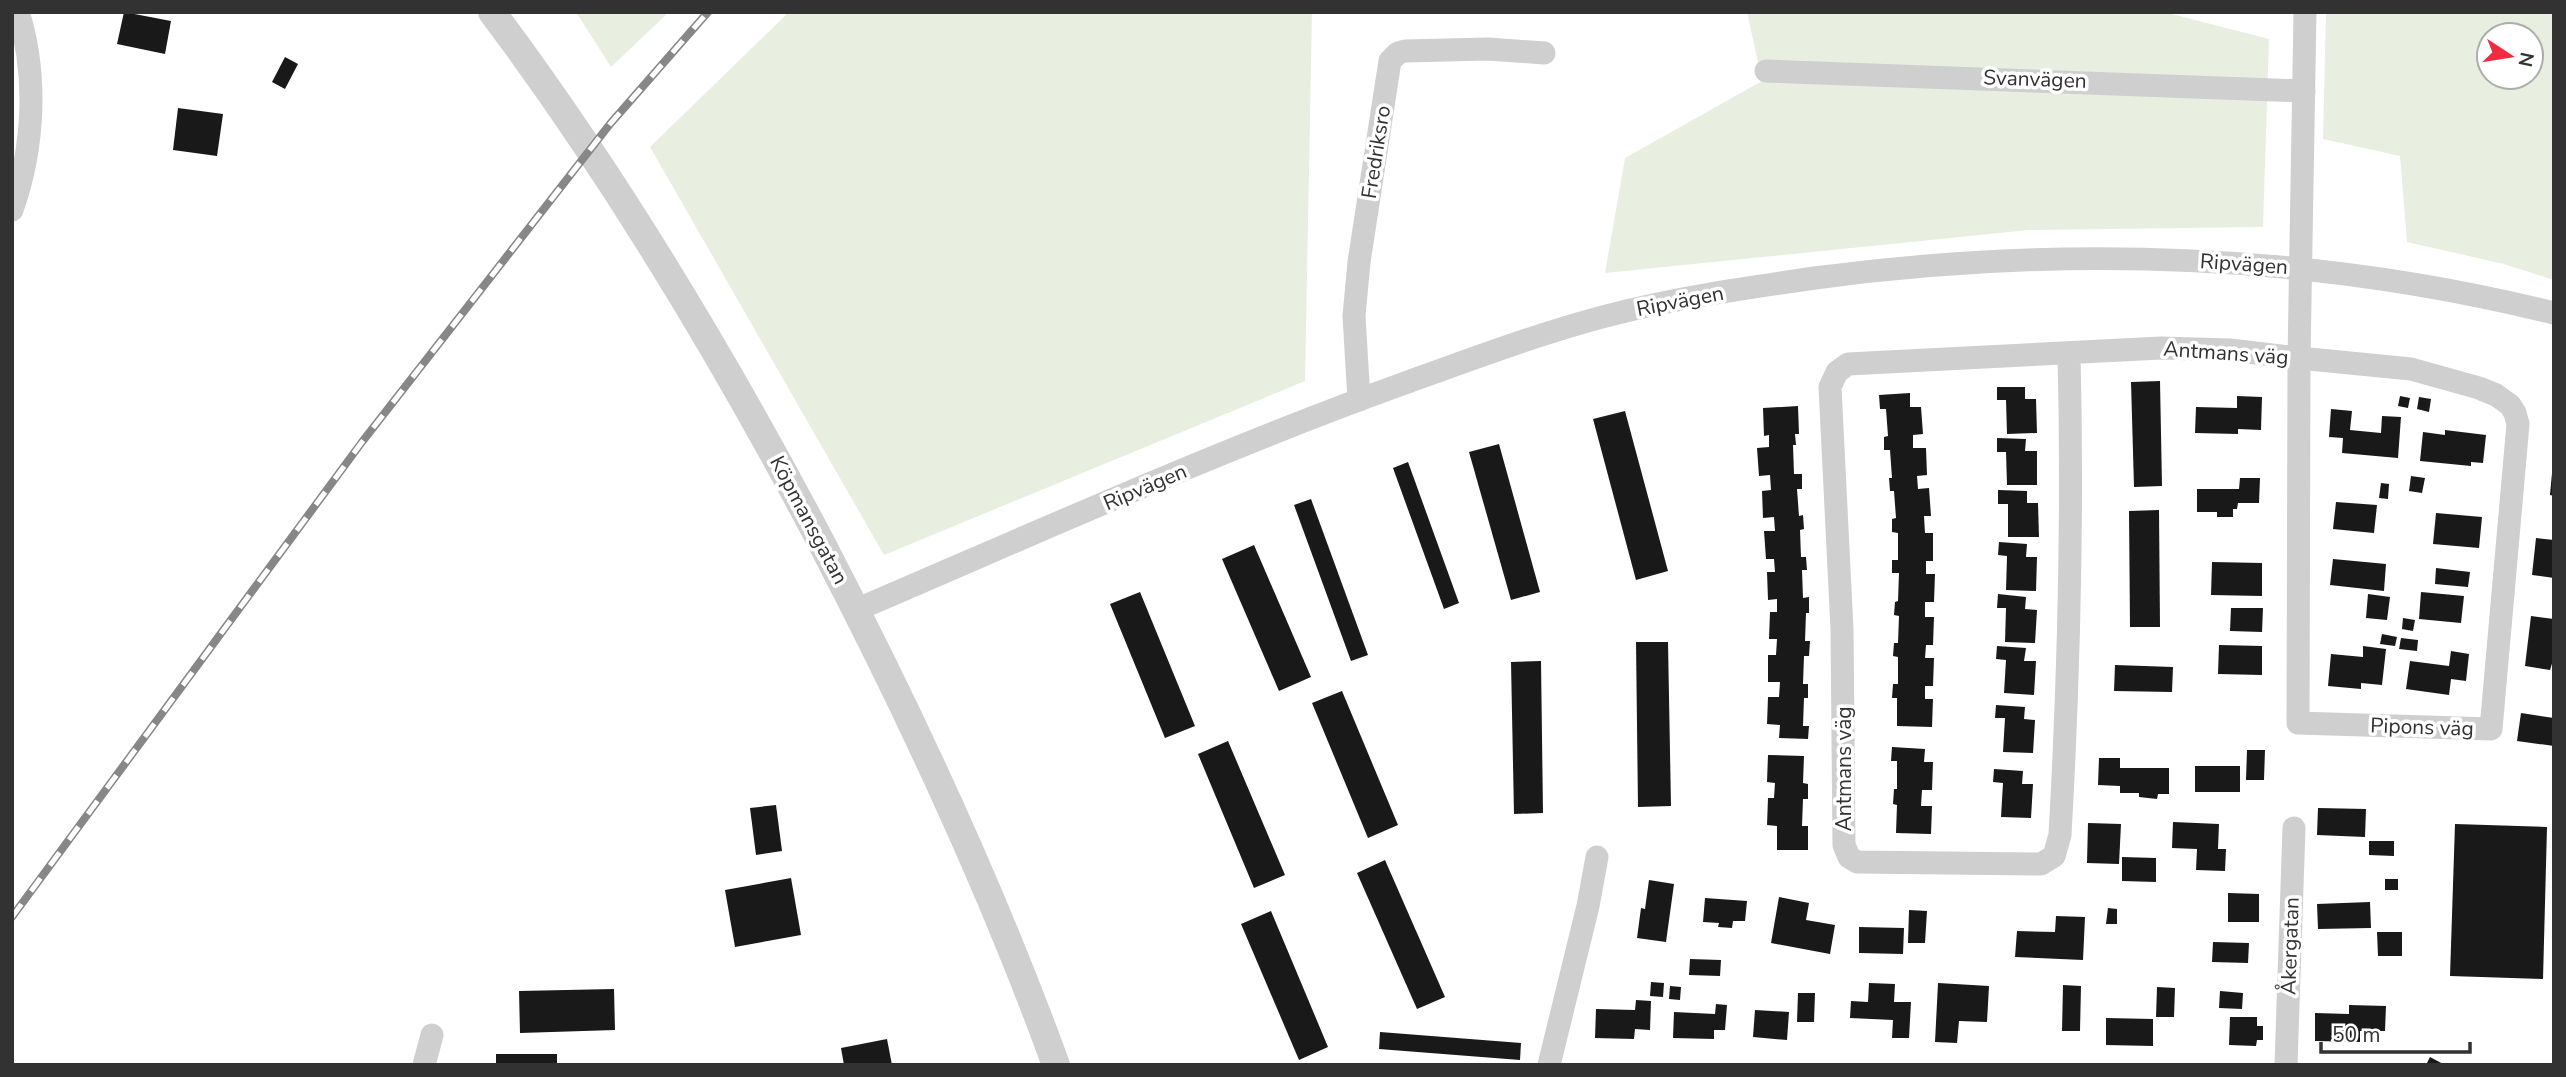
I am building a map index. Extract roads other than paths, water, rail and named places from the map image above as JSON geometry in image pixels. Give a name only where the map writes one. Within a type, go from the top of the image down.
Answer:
[{"type":"street","points":[[12,210],[23,181],[30,117],[28,62],[18,12]]},
{"type":"street","name":"Köpmansgatan","points":[[492,12],[554,98],[673,281],[745,402],[856,610],[931,764],[978,866],[1056,1065]]},
{"type":"street","name":"Pipons väg","points":[[2299,358],[2428,373],[2496,395],[2510,405],[2515,413],[2518,424],[2491,729],[2298,723],[2299,358],[2305,12]]},
{"type":"street","name":"Fredriksro","points":[[1359,400],[1356,383],[1355,303],[1390,61],[1398,53],[1405,51],[1488,49],[1544,53]]},
{"type":"street","name":"Svanvägen","points":[[1766,72],[2304,91]]},
{"type":"street","name":"Ripvägen","points":[[856,610],[1247,443],[1359,400],[1520,341],[1606,316],[1672,301],[1775,284],[1910,267],[2034,258],[2173,259],[2300,268],[2451,291],[2554,313]]},
{"type":"street","name":"Antmans väg","points":[[2069,352],[2069,656],[2060,835],[2053,856],[2041,863],[1857,862],[1849,857],[1844,845],[1842,629],[1830,387],[1836,372],[1848,364],[1860,362],[2069,352],[2161,348],[2230,350],[2299,358]]},
{"type":"street","name":"Åkergatan","points":[[2286,1065],[2294,828]]},
{"type":"street","points":[[1549,1065],[1588,906],[1597,857]]},
{"type":"street","points":[[424,1065],[432,1035]]},
{"type":"railway","points":[[12,917],[362,442],[610,124],[708,12]]}]
